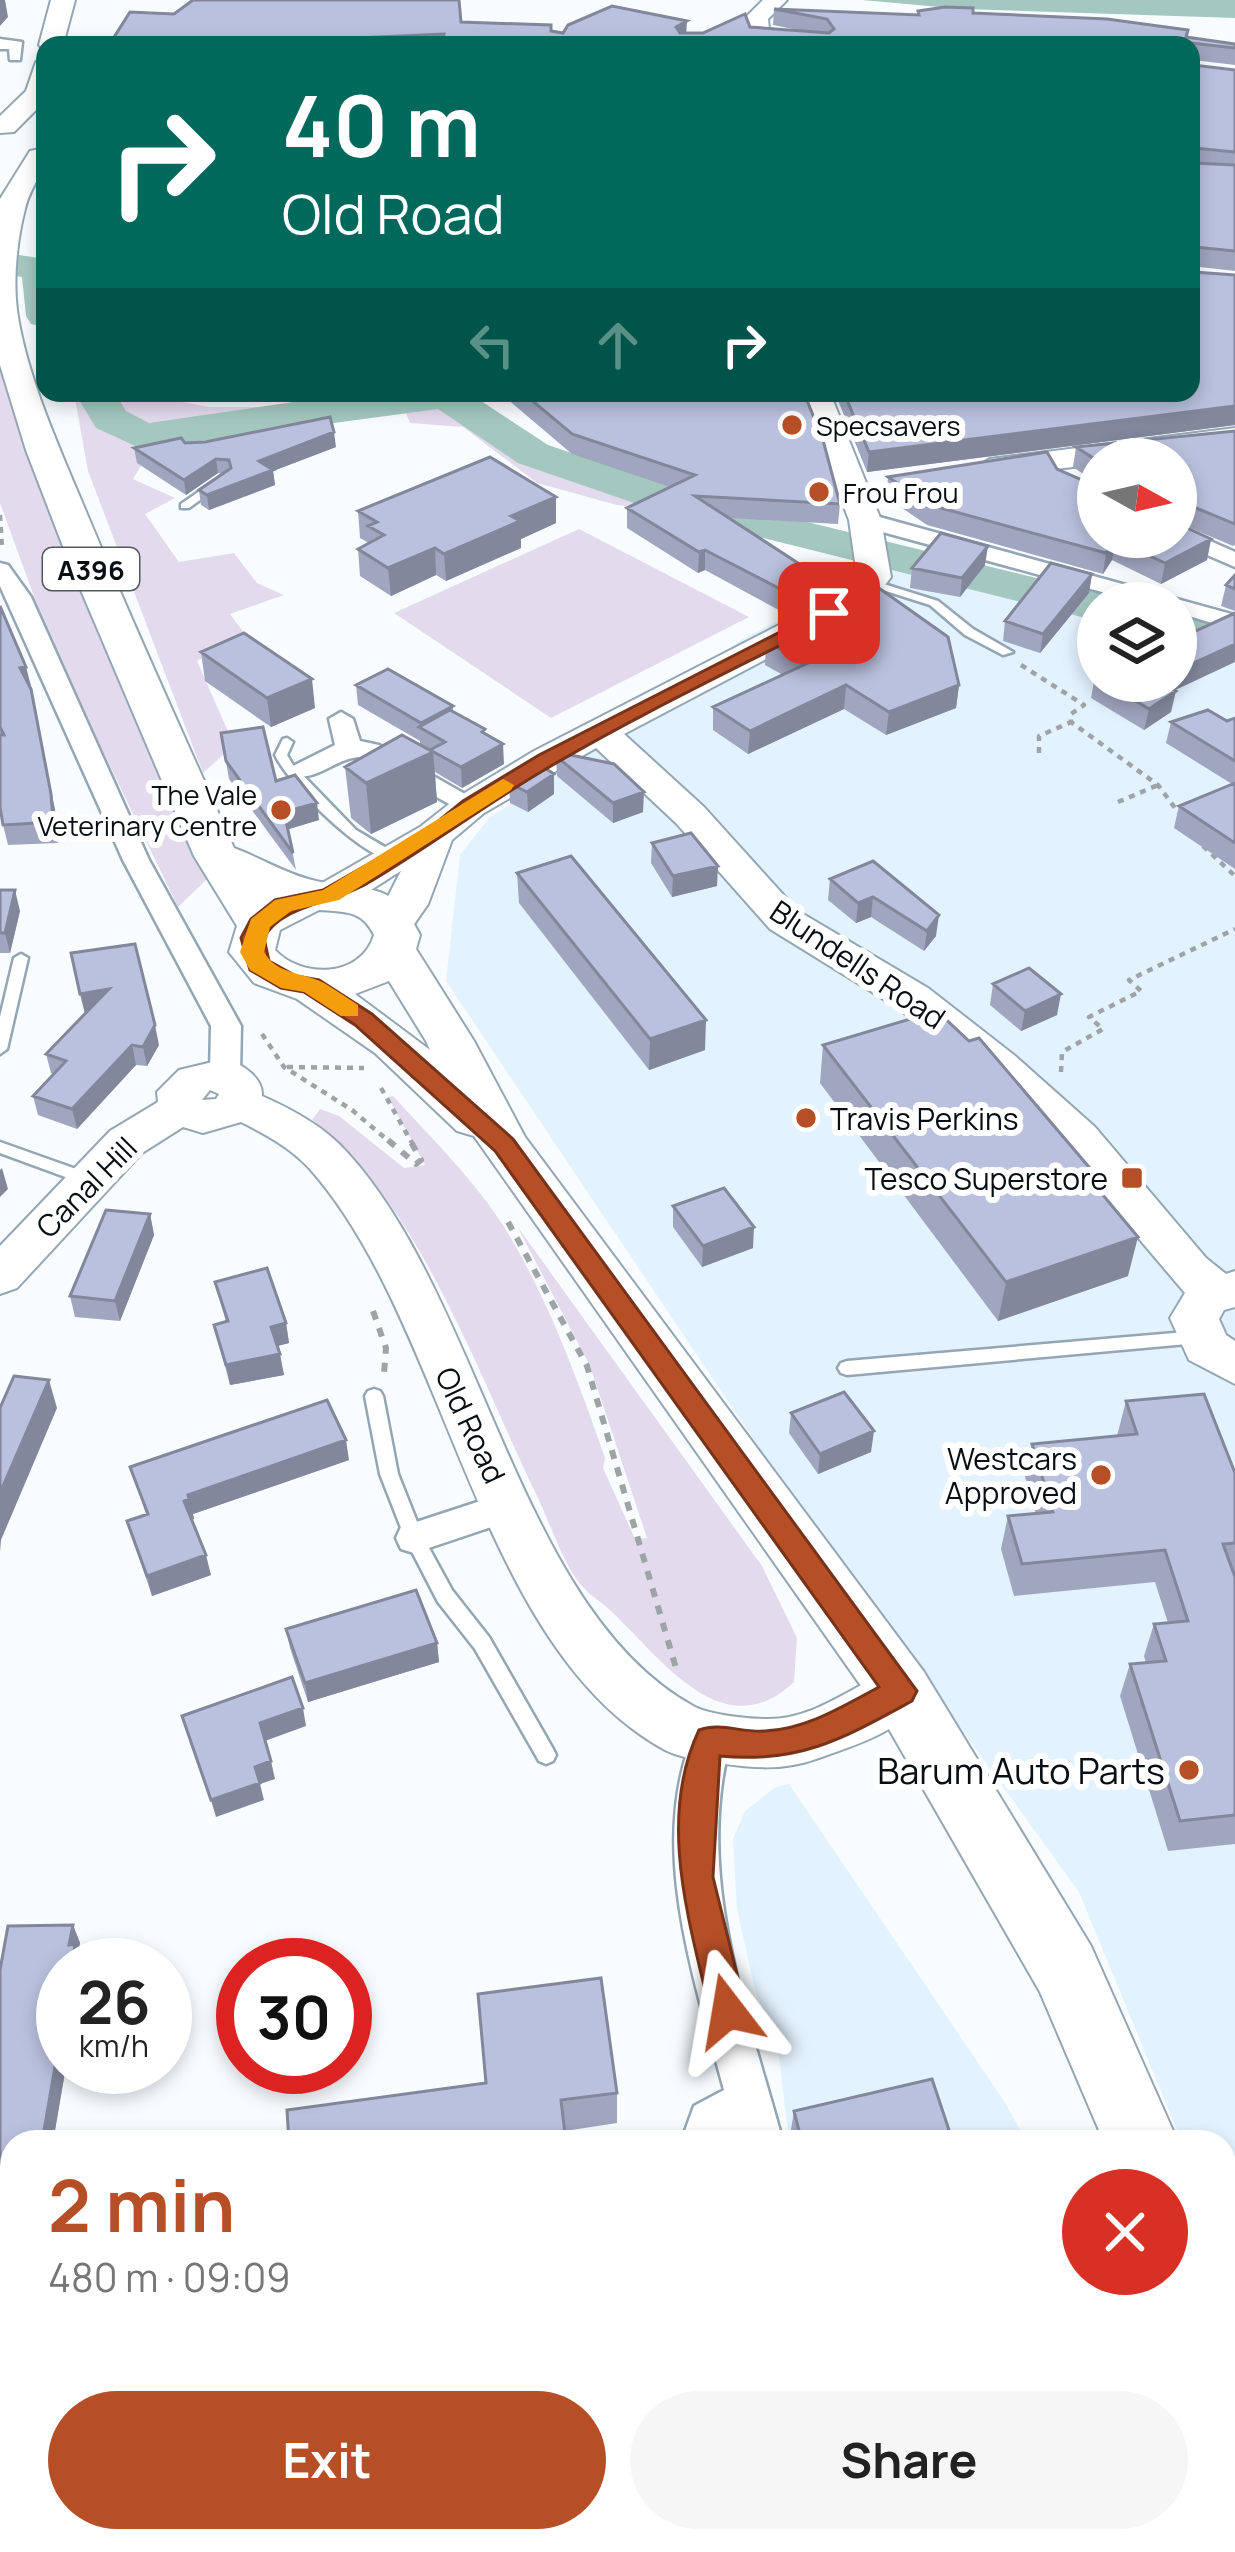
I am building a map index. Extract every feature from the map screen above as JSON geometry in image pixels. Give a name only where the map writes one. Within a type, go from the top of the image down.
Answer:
[{"type":"main road","points":[[22,46],[63,1]]},
{"type":"main road","points":[[3,126],[36,105]]},
{"type":"main road","name":"A396","points":[[36,157],[0,165],[11,204],[2,262],[2,309],[43,450],[216,856],[259,924],[252,952],[259,964],[290,982],[311,986],[386,1065],[504,1145]]},
{"type":"main road","name":"A396","points":[[11,204],[36,166]]},
{"type":"main road","points":[[216,856],[325,896],[377,906],[394,937],[385,963],[352,981],[311,986]]},
{"type":"main road","points":[[259,924],[284,905],[325,896]]},
{"type":"main road","name":"A396","points":[[394,937],[504,1145],[901,1691],[1066,1970],[1136,2130]]},
{"type":"street","points":[[762,36],[755,31],[753,19],[776,0]]},
{"type":"street","points":[[325,896],[434,836],[471,806],[547,759],[846,604],[869,552],[855,488],[818,402]]},
{"type":"street","points":[[954,474],[1059,469],[1235,437]]},
{"type":"street","points":[[855,488],[888,484]]},
{"type":"street","points":[[1197,543],[1235,560]]},
{"type":"street","points":[[869,552],[1077,588]]},
{"type":"street","points":[[0,570],[19,597],[136,860],[226,1026],[232,1089]]},
{"type":"street","points":[[1197,612],[1235,623]]},
{"type":"street","points":[[341,719],[349,748]]},
{"type":"street","name":"Blundells Road","points":[[603,734],[690,815],[784,920],[913,998],[999,1065],[1078,1138],[1189,1270],[1221,1321]]},
{"type":"street","points":[[302,771],[349,748],[370,750],[471,806]]},
{"type":"street","points":[[394,937],[434,836]]},
{"type":"street","name":"Canal Hill","points":[[0,1276],[126,1142],[181,1108],[203,1118],[227,1113],[232,1089]]},
{"type":"street","name":"Old Road","points":[[232,1089],[323,1156],[362,1205],[411,1290],[508,1507],[582,1642],[651,1712],[676,1729],[711,1740],[764,1746],[819,1734],[901,1691]]},
{"type":"street","points":[[414,1538],[508,1507]]},
{"type":"street","points":[[708,2130],[710,2122],[755,2121],[696,1877],[700,1763],[711,1740]]},
{"type":"lane","points":[[185,506],[225,478]]},
{"type":"lane","points":[[869,552],[989,645],[1007,652]]},
{"type":"lane","points":[[287,742],[281,755],[286,767],[340,824],[395,859]]},
{"type":"lane","points":[[0,1049],[21,958]]},
{"type":"lane","points":[[0,1147],[88,1179]]},
{"type":"lane","points":[[847,1368],[1221,1321]]},
{"type":"lane","points":[[374,1396],[388,1474],[414,1538],[445,1596],[482,1643],[546,1755]]},
{"type":"path","points":[[0,515],[4,544],[0,553]]},
{"type":"path","points":[[1007,652],[1026,670],[1084,705],[1071,714],[1071,722]]},
{"type":"path","points":[[1039,753],[1039,736],[1071,722]]},
{"type":"path","points":[[1071,722],[1158,784],[1215,862],[1235,876]]},
{"type":"path","points":[[1118,802],[1158,784]]},
{"type":"path","points":[[1048,1112],[1072,1099],[1061,1084],[1062,1052],[1103,1029],[1089,1017],[1141,991],[1129,980],[1235,929]]},
{"type":"path","points":[[213,998],[236,1003],[284,1066],[352,1110],[416,1164],[421,1160],[386,1065],[363,1059],[368,1068],[284,1066]]},
{"type":"path","points":[[503,1213],[587,1366],[677,1670],[651,1712]]},
{"type":"shaded area","points":[[862,0],[1235,0],[1235,18],[962,9]]},
{"type":"shaded area","points":[[0,358],[208,878],[178,907],[52,646],[0,503]]},
{"type":"shaded area","points":[[76,402],[112,402],[113,436],[152,447],[133,479],[175,498],[145,514],[179,562],[234,553],[257,583],[284,595],[230,614],[244,633],[197,661],[234,745],[203,773],[88,471]]},
{"type":"shaded area","points":[[328,402],[459,402],[513,440],[710,506],[659,510],[617,505],[537,483],[463,427],[410,423],[404,408],[195,442],[154,440],[117,403],[290,407]]},
{"type":"shaded area","points":[[579,529],[749,617],[551,718],[394,613]]},
{"type":"shaded area","points":[[915,549],[1077,596],[1077,702],[1197,702],[1197,631],[1235,642],[1235,2130],[1177,2130],[1079,1892],[772,1467],[446,981],[460,855],[490,817],[572,766],[741,640]]},
{"type":"shaded area","points":[[393,1096],[481,1194],[536,1284],[605,1458],[603,1468],[635,1539],[647,1538],[590,1366],[517,1226],[762,1566],[797,1638],[794,1682],[768,1700],[744,1706],[720,1702],[697,1690],[574,1575],[468,1344],[413,1241],[349,1153],[312,1120],[320,1109],[339,1116],[404,1168],[425,1165],[388,1097]]},
{"type":"shaded area","points":[[789,1784],[1020,2130],[788,2130],[778,2048],[755,1990],[737,1909],[733,1839],[745,1811],[776,1787]]},
{"type":"building","points":[[193,0],[459,0],[461,22],[551,25],[551,31],[563,33],[568,25],[612,6],[687,21],[676,27],[680,33],[703,33],[745,14],[750,27],[829,33],[834,29],[827,19],[774,9],[919,15],[918,11],[945,7],[1188,30],[1186,36],[115,36],[130,12],[174,14]]},
{"type":"building","points":[[1200,39],[1235,44],[1235,48],[1200,44]]},
{"type":"building","points":[[1200,66],[1235,70],[1235,152],[1200,148]]},
{"type":"building","points":[[1200,163],[1235,165],[1235,251],[1200,248]]},
{"type":"building","points":[[1200,272],[1235,275],[1235,406],[869,452],[848,402],[1200,402]]},
{"type":"building","points":[[534,402],[808,402],[840,504],[695,496],[821,578],[790,594],[705,550],[699,552],[627,508],[695,475],[572,434]]},
{"type":"building","points":[[330,417],[334,432],[259,461],[273,470],[207,495],[199,490],[231,468],[229,460],[216,459],[184,480],[134,448],[181,438],[185,443],[205,442]]},
{"type":"building","points":[[1235,431],[1235,524],[1197,508],[1197,438],[1165,438]]},
{"type":"building","points":[[1047,452],[1057,469],[1077,478],[1077,545],[930,505],[888,477]]},
{"type":"building","points":[[490,457],[556,497],[511,516],[520,521],[444,554],[435,548],[388,568],[358,549],[384,535],[368,526],[377,522],[358,511]]},
{"type":"building","points":[[941,533],[988,546],[962,578],[912,568]]},
{"type":"building","points":[[1197,533],[1211,539],[1197,546]]},
{"type":"building","points":[[1051,563],[1092,574],[1085,582],[1077,582],[1077,592],[1043,634],[1005,621]]},
{"type":"building","points":[[876,586],[948,637],[959,685],[889,712],[846,685],[750,731],[713,707],[808,663],[766,642],[854,596],[861,600]]},
{"type":"building","points":[[0,606],[26,667],[20,668],[31,689],[53,822],[3,825]]},
{"type":"building","points":[[1235,613],[1235,644],[1197,661],[1197,630]]},
{"type":"building","points":[[244,633],[312,679],[267,698],[201,652]]},
{"type":"building","points":[[388,669],[453,706],[421,723],[356,685]]},
{"type":"building","points":[[450,710],[503,744],[461,767],[430,750],[445,742],[419,727]]},
{"type":"building","points":[[1208,710],[1227,721],[1235,718],[1235,761],[1171,722]]},
{"type":"building","points":[[263,727],[276,781],[295,775],[317,803],[284,812],[293,853],[226,761],[221,733]]},
{"type":"building","points":[[402,735],[433,752],[366,783],[345,767]]},
{"type":"building","points":[[561,753],[614,764],[644,792],[613,803],[556,756]]},
{"type":"building","points":[[540,765],[554,774],[527,792],[509,783]]},
{"type":"building","points":[[1235,783],[1235,843],[1179,806]]},
{"type":"building","points":[[691,833],[718,866],[673,876],[652,843]]},
{"type":"building","points":[[571,856],[706,1020],[650,1039],[517,873]]},
{"type":"building","points":[[873,861],[939,915],[927,931],[873,897],[858,903],[830,879]]},
{"type":"building","points":[[0,890],[15,890],[5,933],[0,933]]},
{"type":"building","points":[[135,944],[155,1025],[143,1047],[132,1045],[72,1109],[33,1096],[66,1061],[46,1054],[109,989],[80,994],[71,953]]},
{"type":"building","points":[[1029,968],[1061,994],[1025,1011],[993,984]]},
{"type":"building","points":[[937,1011],[969,1041],[979,1038],[1100,1180],[1093,1183],[1138,1237],[1006,1282],[823,1045]]},
{"type":"building","points":[[724,1188],[754,1227],[703,1246],[673,1206]]},
{"type":"building","points":[[106,1210],[150,1214],[115,1301],[70,1296]]},
{"type":"building","points":[[267,1268],[286,1323],[271,1327],[280,1354],[226,1365],[214,1325],[228,1321],[215,1282]]},
{"type":"building","points":[[14,1376],[49,1380],[0,1493],[0,1408]]},
{"type":"building","points":[[844,1392],[874,1431],[820,1454],[791,1413]]},
{"type":"building","points":[[1204,1394],[1235,1473],[1235,1543],[1223,1544],[1235,1577],[1235,1815],[1180,1821],[1130,1664],[1166,1661],[1154,1624],[1188,1621],[1165,1550],[1022,1564],[1008,1516],[1053,1512],[1032,1444],[1137,1434],[1126,1401]]},
{"type":"building","points":[[327,1400],[346,1440],[188,1495],[184,1501],[206,1555],[147,1576],[127,1521],[148,1514],[130,1467]]},
{"type":"building","points":[[416,1590],[437,1643],[305,1683],[286,1629]]},
{"type":"building","points":[[292,1677],[303,1708],[260,1723],[271,1761],[255,1767],[260,1783],[211,1800],[182,1716]]},
{"type":"building","points":[[73,1925],[70,1938],[36,1938],[36,2094],[50,2094],[44,2130],[0,2130],[0,1970],[8,1926]]},
{"type":"building","points":[[601,1978],[617,2093],[561,2100],[565,2130],[288,2130],[287,2110],[486,2083],[478,1994]]},
{"type":"building","points":[[932,2079],[949,2130],[799,2130],[794,2111]]},
{"type":"waterway","points":[[0,263],[36,268]]},
{"type":"waterway","points":[[101,402],[111,419],[142,436],[222,428],[374,402]]},
{"type":"waterway","points":[[455,402],[533,454],[681,505],[1077,602]]},
{"type":"waterway","points":[[1197,632],[1235,642]]},
{"type":"slow traffic","points":[[350,1011],[311,986],[272,975],[259,964],[252,952],[259,924],[284,905],[331,895],[380,868],[434,836],[503,785]]},
{"type":"place","name":"Specsavers","points":[[792,425]]},
{"type":"place","name":"Frou Frou","points":[[819,492]]},
{"type":"place","name":"The Vale Veterinary Centre","points":[[281,810]]},
{"type":"place","name":"Travis Perkins","points":[[806,1118]]},
{"type":"place","name":"Tesco Superstore","points":[[1132,1178]]},
{"type":"place","name":"Westcars Approved","points":[[1101,1475]]},
{"type":"place","name":"Barum Auto Parts","points":[[1189,1770]]},
{"type":"route","points":[[728,2011],[696,1877],[700,1763],[711,1740],[764,1746],[819,1734],[901,1691],[504,1145],[364,1020],[311,986],[272,975],[252,952],[252,938],[259,924],[284,905],[331,895],[434,836],[471,806],[547,759],[829,613]]}]
